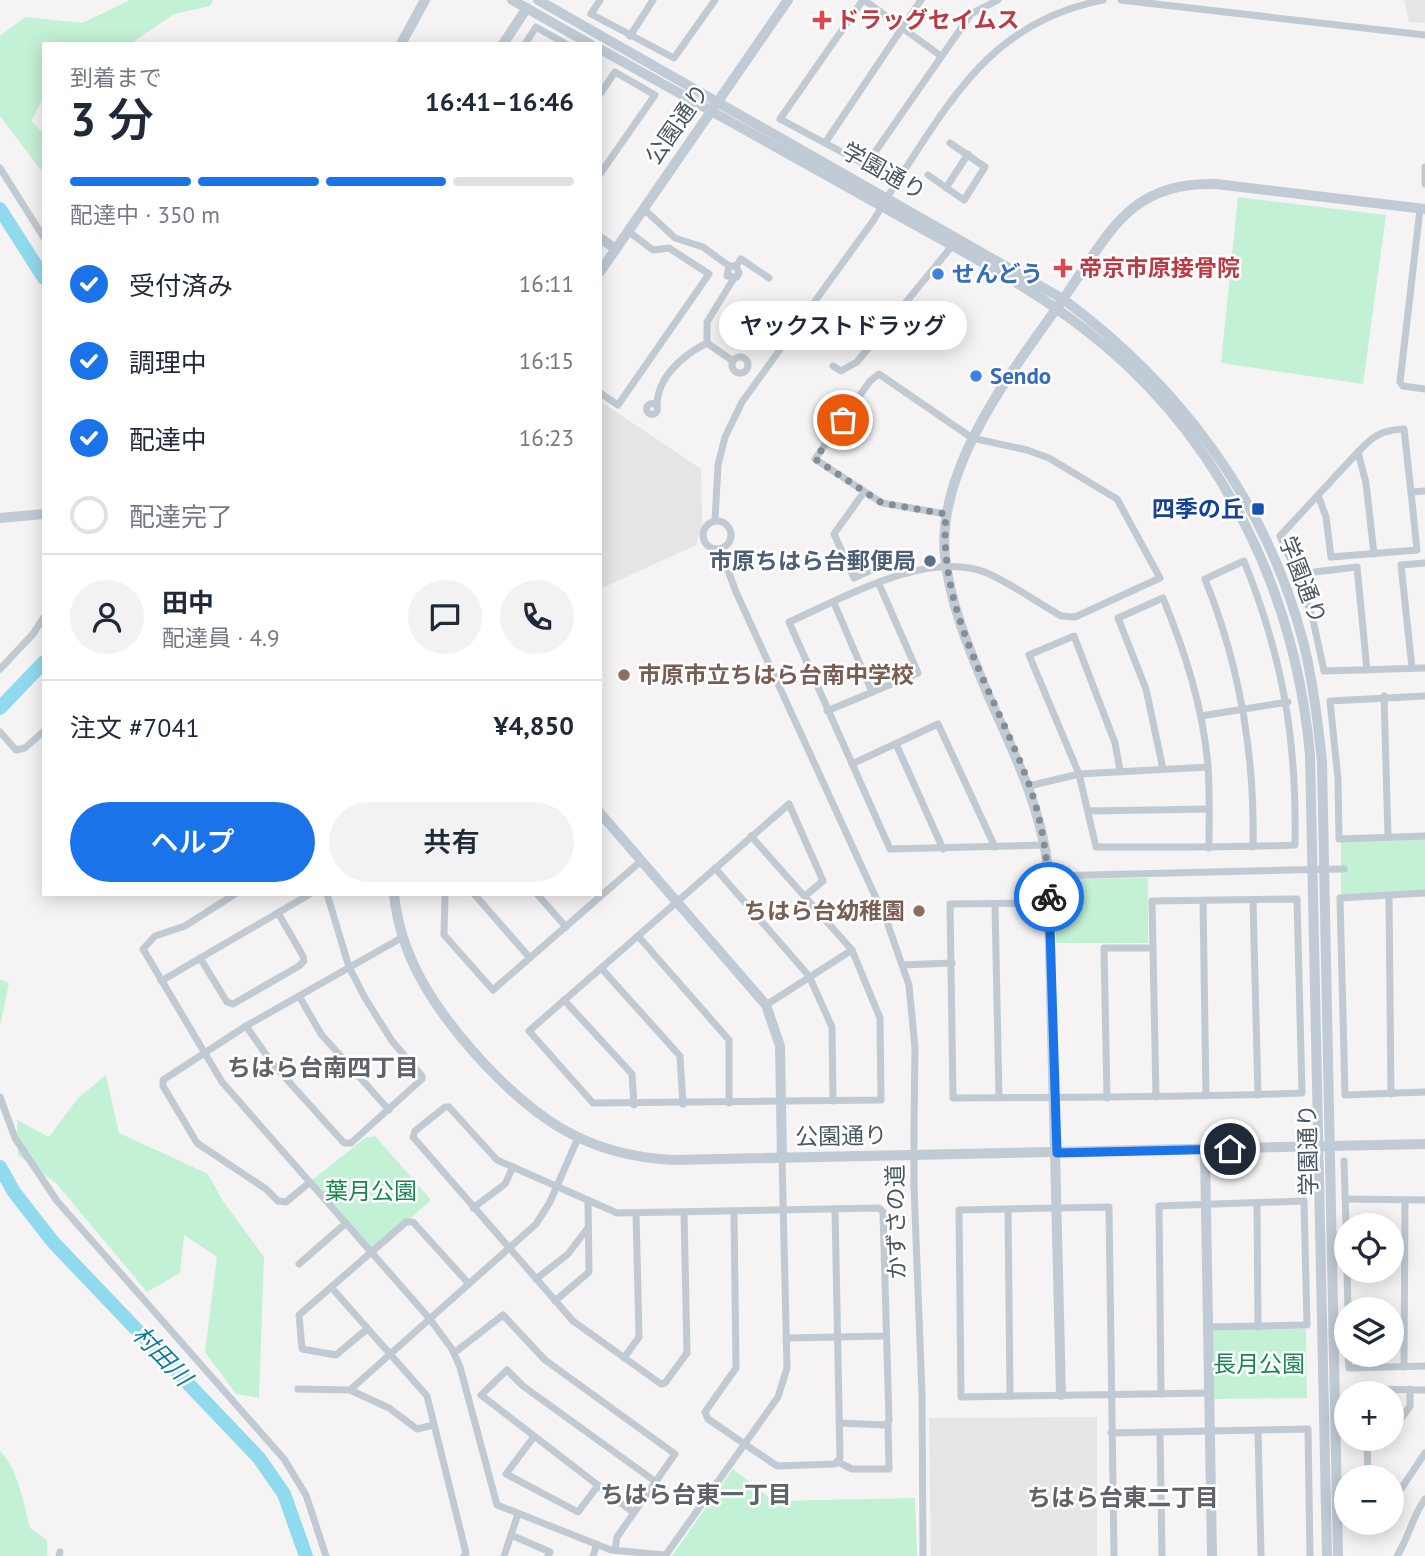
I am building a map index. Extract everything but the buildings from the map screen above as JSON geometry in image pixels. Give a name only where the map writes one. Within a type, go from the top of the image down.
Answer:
[{"type":"street","points":[[402,42],[425,0]]},
{"type":"street","points":[[512,0],[586,42]]},
{"type":"street","name":"学園通り","points":[[538,0],[718,102],[1060,304],[1124,362],[1196,443],[1249,528],[1291,639],[1310,755],[1338,1556]]},
{"type":"street","points":[[600,0],[591,15],[674,58],[715,0]]},
{"type":"street","points":[[630,36],[653,0]]},
{"type":"street","name":"公園通り","points":[[602,269],[788,0]]},
{"type":"street","points":[[941,56],[864,0],[780,119],[866,164],[971,15],[998,0]]},
{"type":"street","points":[[825,143],[921,0]]},
{"type":"street","points":[[715,520],[718,465],[725,437],[742,402],[873,221],[898,180],[982,60],[1024,28],[1069,7],[1103,0]]},
{"type":"street","points":[[1121,0],[1425,34]]},
{"type":"street","points":[[504,42],[527,9]]},
{"type":"street","points":[[526,42],[536,27],[562,42]]},
{"type":"street","name":"学園通り","points":[[602,50],[1060,304]]},
{"type":"street","points":[[602,91],[615,72],[655,95],[602,171]]},
{"type":"street","points":[[928,176],[964,200],[985,167],[950,142]]},
{"type":"street","points":[[946,188],[968,154]]},
{"type":"street","points":[[1425,167],[1425,184]]},
{"type":"street","points":[[0,168],[42,235]]},
{"type":"street","points":[[1062,1395],[1050,903],[1045,845],[1030,786],[955,610],[947,567],[946,514],[972,438],[1101,244],[1129,212],[1156,192],[1187,183],[1423,209],[1400,382],[1403,386],[1425,388]]},
{"type":"street","points":[[644,209],[676,238],[703,247],[733,266]]},
{"type":"street","points":[[602,394],[618,405],[709,274],[669,248],[653,250],[628,231]]},
{"type":"street","points":[[602,239],[616,249]]},
{"type":"street","points":[[833,366],[841,371],[849,369],[952,246]]},
{"type":"street","points":[[707,343],[707,322],[734,278],[727,276],[733,266],[741,259],[769,278]]},
{"type":"street","points":[[831,305],[876,336]]},
{"type":"street","points":[[707,343],[733,361]]},
{"type":"street","points":[[657,406],[657,392],[684,354],[707,343]]},
{"type":"street","points":[[946,514],[882,503],[815,459],[870,380],[879,374],[972,438],[1027,450],[1049,458],[1117,499],[1160,578],[1075,617],[1061,616],[986,573],[947,567],[905,572],[789,622],[890,849],[1045,845]]},
{"type":"street","points":[[1318,495],[1326,517],[1331,557],[1416,550],[1404,429],[1384,430],[1374,435],[1358,452],[1318,495],[1280,536],[1297,574],[1312,620],[1324,671],[1425,668]]},
{"type":"street","points":[[1358,452],[1366,483],[1374,554]]},
{"type":"street","points":[[1411,492],[1425,491]]},
{"type":"street","points":[[864,492],[834,534],[853,578],[886,563]]},
{"type":"street","points":[[0,518],[42,514]]},
{"type":"street","points":[[715,520],[724,522],[731,531],[729,542],[720,549],[709,547],[703,538],[704,527],[715,520]]},
{"type":"street","name":"かずさの道","points":[[720,549],[741,604],[887,922],[909,985],[915,1048],[914,1186],[922,1395],[923,1556]]},
{"type":"street","points":[[1120,770],[1115,743],[1074,636],[1029,655],[1079,774],[1090,811],[1096,847],[1209,848],[1253,847],[1295,845],[1295,762],[1288,702],[1270,628],[1244,561],[1205,579],[1234,662],[1245,709],[1252,782],[1253,847]]},
{"type":"street","points":[[1412,668],[1401,565],[1425,563]]},
{"type":"street","points":[[1297,574],[1357,567],[1367,670]]},
{"type":"street","points":[[827,711],[918,673],[880,584]]},
{"type":"street","points":[[1163,769],[1146,689],[1118,618],[1163,598],[1177,633],[1201,716],[1208,766],[1209,848]]},
{"type":"street","points":[[834,603],[872,692]]},
{"type":"street","points":[[0,669],[42,619]]},
{"type":"street","points":[[1384,696],[1388,837]]},
{"type":"street","points":[[1425,696],[1384,696],[1330,701],[1338,779],[1339,839],[1425,836]]},
{"type":"street","points":[[1201,716],[1288,702]]},
{"type":"street","points":[[852,764],[938,724],[995,847]]},
{"type":"street","points":[[2,734],[16,750],[25,748],[42,733]]},
{"type":"street","points":[[896,744],[943,849]]},
{"type":"street","points":[[1030,786],[1079,774],[1208,766]]},
{"type":"street","points":[[751,836],[805,897],[852,950],[880,1018],[881,1100],[634,1105],[593,1103],[529,1031],[715,867],[751,836],[789,804],[823,881],[805,897]]},
{"type":"street","points":[[1090,811],[1208,809]]},
{"type":"street","points":[[232,896],[185,926],[155,936],[145,944],[146,955],[222,1082],[429,1318],[454,1353],[465,1384],[494,1502],[518,1514],[615,1550],[664,1556],[778,1397],[787,1368],[780,1046],[766,1004],[602,815]]},
{"type":"street","points":[[602,892],[641,861]]},
{"type":"street","points":[[715,867],[809,976],[832,1027],[832,1101]]},
{"type":"street","points":[[1049,876],[1344,869]]},
{"type":"street","points":[[1425,893],[1340,898],[1345,1095],[1425,1092]]},
{"type":"street","points":[[161,981],[307,896]]},
{"type":"street","points":[[246,1026],[272,1063],[344,1143],[351,1143],[419,1083],[422,1076],[392,1041],[349,967],[328,896]]},
{"type":"street","name":"公園通り","points":[[394,896],[403,937],[421,981],[455,1030],[521,1102],[578,1138],[615,1152],[657,1159],[782,1158],[1205,1151],[1324,1144],[1425,1143]]},
{"type":"street","points":[[445,896],[444,935],[494,990],[598,896]]},
{"type":"street","points":[[476,896],[530,958]]},
{"type":"street","points":[[539,896],[566,927]]},
{"type":"street","points":[[1389,897],[1391,1094]]},
{"type":"street","points":[[1050,903],[950,904],[953,1098],[1056,1099],[1258,1095],[1302,1093],[1297,899],[1152,901],[1156,1097]]},
{"type":"street","points":[[1253,900],[1258,1095]]},
{"type":"street","points":[[1203,901],[1206,1096]]},
{"type":"street","points":[[995,904],[999,1098]]},
{"type":"street","points":[[200,958],[227,1002],[233,1004],[299,966],[304,961],[303,956],[278,913]]},
{"type":"street","points":[[638,936],[729,1040],[729,1103]]},
{"type":"street","points":[[310,1182],[281,1203],[266,1189],[197,1143],[163,1086],[163,1080],[246,1026],[403,937]]},
{"type":"street","points":[[1107,1098],[1104,948],[1153,948]]},
{"type":"street","points":[[766,1004],[852,950]]},
{"type":"street","points":[[902,965],[952,963]]},
{"type":"street","points":[[601,968],[680,1056],[683,1104]]},
{"type":"street","points":[[299,996],[321,1034],[389,1110]]},
{"type":"street","points":[[564,1000],[632,1074],[634,1105]]},
{"type":"street","points":[[0,1097],[15,1138],[57,1201],[284,1459],[306,1495],[326,1556]]},
{"type":"street","points":[[684,1212],[687,1353],[665,1383],[661,1384],[573,1321],[415,1143],[415,1131],[444,1107],[449,1107],[497,1160],[617,1213],[879,1208],[883,1212],[889,1469],[852,1469],[838,1462],[777,1466],[708,1419],[705,1412],[736,1368],[734,1211]]},
{"type":"street","points":[[350,1390],[388,1353],[536,1224],[557,1186],[578,1138]]},
{"type":"street","name":"学園通り","points":[[1324,1144],[1327,1556]]},
{"type":"street","points":[[1205,1151],[1212,1556]]},
{"type":"street","points":[[1344,1161],[1346,1213]]},
{"type":"street","points":[[473,1208],[505,1184],[513,1167]]},
{"type":"street","points":[[1346,1199],[1425,1200]]},
{"type":"street","points":[[555,1301],[589,1272],[588,1200]]},
{"type":"street","points":[[1404,1367],[1405,1200]]},
{"type":"street","points":[[1161,1394],[1159,1206],[1257,1205],[1304,1201],[1307,1325],[1208,1327]]},
{"type":"street","points":[[1257,1205],[1258,1327]]},
{"type":"street","points":[[1114,1556],[1111,1433],[1111,1396],[1109,1207],[959,1210],[961,1396],[1111,1396],[1210,1393]]},
{"type":"street","points":[[835,1209],[838,1462]]},
{"type":"street","points":[[1008,1209],[1010,1396]]},
{"type":"street","points":[[624,1358],[639,1337],[636,1213]]},
{"type":"street","points":[[367,1329],[335,1355],[302,1349],[299,1315],[406,1222],[413,1222],[469,1284]]},
{"type":"street","points":[[299,1264],[346,1223]]},
{"type":"street","points":[[536,1279],[568,1254],[587,1230]]},
{"type":"street","points":[[331,1287],[427,1396],[464,1556]]},
{"type":"street","points":[[454,1353],[503,1315],[545,1360],[676,1454],[617,1536],[615,1550]]},
{"type":"street","points":[[787,1338],[886,1336]]},
{"type":"street","points":[[1349,1367],[1425,1366]]},
{"type":"street","points":[[634,1513],[481,1395],[507,1370],[523,1386],[656,1482]]},
{"type":"street","points":[[298,1389],[350,1390],[389,1408],[417,1429],[435,1425]]},
{"type":"street","points":[[1404,1390],[1425,1390]]},
{"type":"street","points":[[1404,1415],[1410,1406],[1410,1390]]},
{"type":"street","points":[[839,1423],[888,1424]]},
{"type":"street","points":[[1111,1433],[1308,1429],[1310,1556]]},
{"type":"street","points":[[1258,1431],[1261,1556]]},
{"type":"street","points":[[1160,1433],[1162,1556]]},
{"type":"street","points":[[533,1437],[506,1474],[578,1512],[597,1487]]},
{"type":"street","points":[[1404,1486],[1424,1459]]},
{"type":"street","points":[[1397,1556],[1411,1533],[1415,1513],[1425,1499]]},
{"type":"street","points":[[504,1556],[518,1514]]},
{"type":"street","points":[[511,1535],[549,1554],[559,1556]]},
{"type":"street","points":[[593,1556],[597,1544]]},
{"type":"shaded area","points":[[1404,0],[1425,0],[1425,23],[1409,22]]},
{"type":"shaded area","points":[[602,402],[701,469],[702,524],[696,545],[602,588]]},
{"type":"shaded area","points":[[1097,1417],[1097,1556],[931,1556],[929,1418]]},
{"type":"green space","points":[[130,0],[213,0],[210,6],[174,14],[133,42],[42,42],[42,101],[31,121],[42,132],[42,171],[0,116],[0,36],[25,17],[82,23]]},
{"type":"green space","points":[[1238,197],[1386,215],[1363,384],[1221,363]]},
{"type":"green space","points":[[1425,838],[1425,892],[1341,896],[1341,841]]},
{"type":"green space","points":[[1148,878],[1148,943],[1056,943],[1056,879]]},
{"type":"green space","points":[[0,979],[9,983],[0,1026]]},
{"type":"green space","points":[[106,1075],[119,1133],[208,1174],[223,1201],[264,1257],[259,1398],[236,1394],[205,1352],[217,1257],[184,1235],[180,1273],[147,1292],[57,1184],[18,1155],[17,1120],[49,1137],[78,1098]]},
{"type":"green space","name":"葉月公園","points":[[375,1136],[431,1200],[371,1253],[310,1182],[365,1138]]},
{"type":"green space","name":"長月公園","points":[[1211,1329],[1306,1329],[1307,1398],[1212,1399]]},
{"type":"green space","points":[[0,1451],[16,1477],[30,1528],[47,1540],[47,1556],[0,1556]]},
{"type":"green space","points":[[733,1469],[774,1501],[915,1498],[917,1556],[672,1556]]},
{"type":"waterway","name":"村田川","points":[[0,209],[42,275]]},
{"type":"waterway","name":"村田川","points":[[0,708],[42,664]]},
{"type":"waterway","name":"村田川","points":[[0,1167],[14,1192],[53,1242],[259,1458],[284,1494],[306,1556]]},
{"type":"way so far","points":[[843,420],[815,459],[882,503],[946,514],[945,554],[955,610],[980,675],[1030,786],[1045,845],[1049,897]]},
{"type":"place","name":"ドラッグセイムス","points":[[822,20]]},
{"type":"place","name":"帝京市原接骨院","points":[[1063,268]]},
{"type":"place","name":"せんどう","points":[[938,274]]},
{"type":"place","name":"Sendo","points":[[976,376]]},
{"type":"place","name":"ヤックストドラッグ","points":[[843,420]]},
{"type":"place","name":"四季の丘","points":[[1258,509]]},
{"type":"place","name":"市原ちはら台郵便局","points":[[930,561]]},
{"type":"place","name":"市原市立ちはら台南中学校","points":[[624,675]]},
{"type":"place","name":"ちはら台幼稚園","points":[[919,911]]},
{"type":"district","name":"ちはら台南四丁目","points":[[323,1068]]},
{"type":"district","name":"ちはら台東一丁目","points":[[696,1495]]},
{"type":"district","name":"ちはら台東二丁目","points":[[1123,1498]]},
{"type":"route","points":[[1049,897],[1057,1153],[1230,1149]]}]
